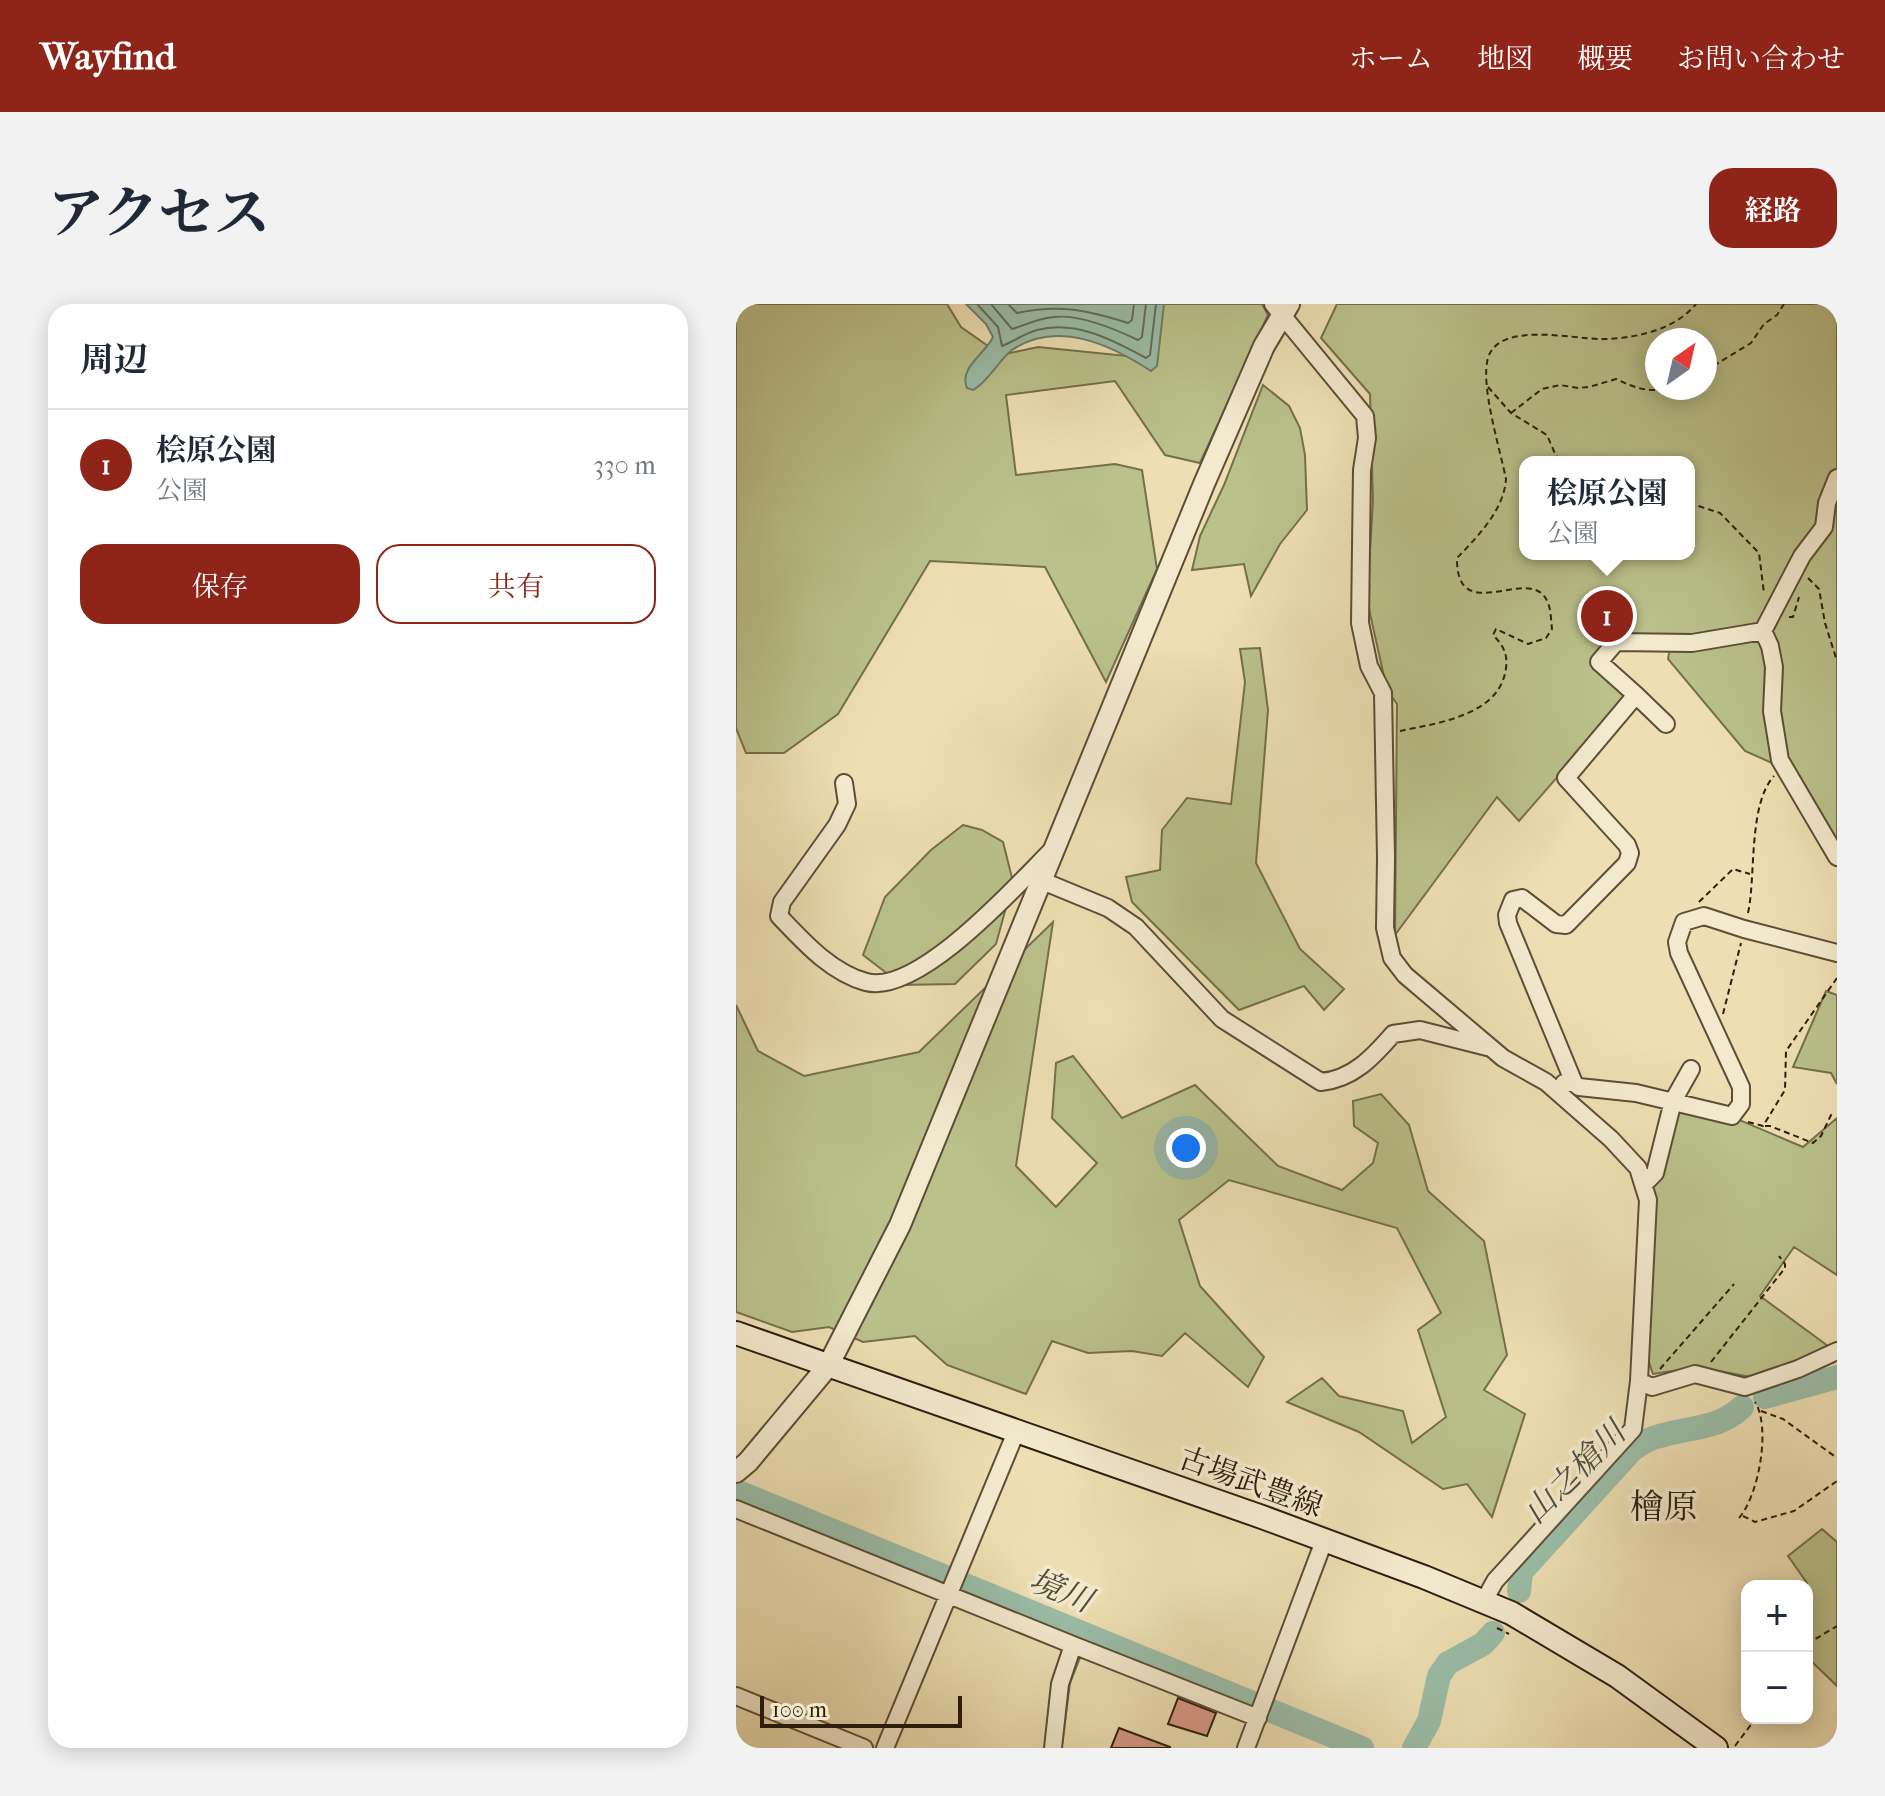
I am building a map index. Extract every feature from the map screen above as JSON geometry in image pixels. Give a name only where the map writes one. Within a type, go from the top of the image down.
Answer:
[{"type":"main road","name":"古場武豊線","points":[[736,1333],[1324,1541],[1486,1612],[1522,1619],[1617,1676],[1716,1748]]},
{"type":"street","points":[[736,1472],[748,1462],[828,1366],[900,1225],[1204,484],[1281,308],[1365,416],[1367,438],[1362,470],[1360,623],[1369,666],[1383,693],[1385,928],[1392,958],[1405,975],[1503,1058],[1546,1082],[1627,1154],[1638,1168],[1648,1200],[1647,1378],[1633,1429],[1495,1581],[1486,1612]]},
{"type":"street","points":[[1763,631],[1802,556],[1824,527],[1827,503],[1837,478]]},
{"type":"street","points":[[1666,724],[1599,662],[1616,642],[1692,643],[1763,631]]},
{"type":"street","points":[[1763,631],[1774,667],[1772,711],[1780,760],[1837,857]]},
{"type":"street","points":[[1588,1118],[1587,1106],[1507,915],[1510,904],[1522,898],[1556,924],[1566,925],[1627,863],[1630,853],[1627,845],[1566,778],[1636,695]]},
{"type":"street","points":[[844,783],[847,804],[837,825],[782,902],[779,916],[809,948],[845,974],[868,983],[888,982],[927,964],[953,947],[1058,844]]},
{"type":"street","points":[[1040,880],[1108,908],[1136,927],[1222,1019],[1321,1082],[1337,1081],[1368,1062],[1393,1034],[1420,1030],[1492,1048]]},
{"type":"street","points":[[1546,1082],[1636,1093],[1732,1116],[1741,1104],[1741,1087],[1679,953],[1677,942],[1684,922],[1704,916],[1837,953]]},
{"type":"street","points":[[1644,1184],[1655,1173],[1673,1101],[1691,1069]]},
{"type":"street","points":[[1647,1378],[1652,1387],[1695,1374],[1745,1387],[1798,1369],[1837,1351]]},
{"type":"street","points":[[885,1748],[1016,1432]]},
{"type":"street","points":[[736,1509],[1258,1718]]},
{"type":"street","points":[[1246,1748],[1324,1541]]},
{"type":"street","points":[[1053,1748],[1060,1684],[1073,1645]]},
{"type":"street","points":[[736,1696],[864,1748]]},
{"type":"path","points":[[1383,734],[1459,717],[1490,700],[1501,686],[1506,670],[1503,646],[1493,635],[1496,629],[1528,644],[1546,638],[1552,629],[1548,601],[1539,591],[1522,588],[1479,594],[1462,585],[1457,572],[1457,558],[1480,533],[1505,492],[1506,479],[1486,384],[1488,356],[1502,341],[1520,335],[1603,339],[1646,334],[1686,316],[1696,304]]},
{"type":"path","points":[[1717,364],[1751,343],[1784,304]]},
{"type":"path","points":[[1511,413],[1542,389],[1560,385],[1589,387],[1616,379],[1645,390]]},
{"type":"path","points":[[1486,384],[1511,413],[1547,435],[1556,456]]},
{"type":"path","points":[[1714,1032],[1718,1029],[1729,997],[1750,905],[1752,849],[1762,800],[1770,779],[1785,769]]},
{"type":"path","points":[[1684,922],[1691,910],[1733,869],[1751,874]]},
{"type":"path","points":[[1763,1126],[1785,1090],[1786,1051],[1837,978]]},
{"type":"path","points":[[1732,1116],[1770,1126],[1813,1143],[1821,1136],[1832,1113]]},
{"type":"path","points":[[1703,1376],[1785,1268],[1779,1256]]},
{"type":"path","points":[[1647,1378],[1734,1284]]},
{"type":"path","points":[[1745,1387],[1760,1411],[1763,1426],[1758,1476],[1747,1508],[1740,1516],[1755,1522],[1794,1511],[1837,1481]]},
{"type":"path","points":[[1760,1411],[1766,1410],[1783,1419],[1837,1458]]},
{"type":"path","points":[[1486,1612],[1514,1636]]},
{"type":"path","points":[[1813,1640],[1837,1626]]},
{"type":"path","points":[[1733,1748],[1751,1724]]},
{"type":"shaded area","points":[[736,304],[947,304],[961,327],[1001,355],[1038,347],[1156,359],[1163,304],[1262,304],[1268,315],[1200,463],[1165,455],[1115,381],[1006,395],[1016,475],[1115,464],[1142,470],[1157,569],[1106,682],[1045,567],[930,561],[838,714],[784,753],[746,753],[736,728]]},
{"type":"shaded area","points":[[1337,304],[1837,304],[1837,850],[1790,771],[1745,751],[1668,659],[1671,643],[1616,642],[1599,662],[1627,697],[1519,821],[1497,797],[1395,935],[1397,704],[1387,690],[1367,600],[1373,501],[1370,394],[1321,338]]},
{"type":"shaded area","points":[[1263,385],[1289,406],[1300,428],[1305,455],[1307,510],[1280,544],[1251,596],[1244,564],[1192,570],[1200,536],[1224,485]]},
{"type":"shaded area","points":[[1260,648],[1268,710],[1256,863],[1300,949],[1344,989],[1324,1010],[1304,986],[1239,1010],[1132,902],[1126,877],[1160,870],[1162,830],[1187,798],[1231,804],[1245,682],[1240,649]]},
{"type":"shaded area","points":[[963,825],[982,830],[1003,842],[1013,882],[996,944],[955,984],[902,985],[863,955],[885,897],[931,850]]},
{"type":"shaded area","points":[[1053,922],[1016,1166],[1056,1207],[1097,1163],[1052,1118],[1056,1063],[1073,1056],[1122,1118],[1195,1085],[1278,1166],[1342,1190],[1373,1163],[1378,1143],[1354,1126],[1353,1101],[1381,1094],[1409,1125],[1428,1191],[1484,1241],[1507,1355],[1484,1390],[1525,1414],[1492,1517],[1467,1484],[1443,1489],[1359,1432],[1287,1402],[1322,1378],[1339,1396],[1403,1411],[1412,1443],[1446,1417],[1418,1330],[1441,1313],[1397,1228],[1229,1180],[1179,1220],[1200,1286],[1264,1357],[1248,1387],[1185,1333],[1162,1356],[1132,1351],[1088,1353],[1052,1341],[1026,1394],[947,1365],[915,1336],[863,1342],[829,1327],[792,1332],[736,1312],[736,1005],[758,1051],[804,1076],[919,1052]]},
{"type":"shaded area","points":[[1826,991],[1837,995],[1837,1084],[1831,1073],[1793,1067]]},
{"type":"shaded area","points":[[1683,1096],[1803,1147],[1837,1118],[1837,1275],[1794,1247],[1760,1296],[1828,1346],[1761,1379],[1698,1367],[1653,1374],[1644,1348],[1647,1182]]},
{"type":"shaded area","points":[[1822,1529],[1837,1542],[1837,1686],[1813,1663],[1813,1580],[1805,1580],[1788,1556]]},
{"type":"water","points":[[966,304],[1164,304],[1157,366],[1151,371],[1119,352],[1083,339],[1047,337],[1029,341],[1012,350],[973,390],[967,388],[966,374],[993,337],[986,324]]},
{"type":"building","points":[[1178,1698],[1216,1713],[1207,1736],[1168,1724]]},
{"type":"building","points":[[1119,1728],[1170,1747],[1170,1748],[1111,1748]]},
{"type":"waterway","name":"山之槍川","points":[[1765,1397],[1837,1377]]},
{"type":"waterway","name":"山之槍川","points":[[1519,1591],[1521,1572],[1632,1450],[1660,1436],[1720,1421],[1742,1407]]},
{"type":"waterway","name":"境川","points":[[736,1491],[1362,1748]]},
{"type":"waterway","name":"山之槍川","points":[[1414,1748],[1429,1721],[1439,1676],[1448,1663],[1483,1644],[1493,1633]]},
{"type":"waterway","points":[[1061,1745],[1069,1683],[1080,1655]]},
{"type":"place","name":"桧原公園","points":[[1607,616]]},
{"type":"district","name":"檜原","points":[[1664,1506]]}]
